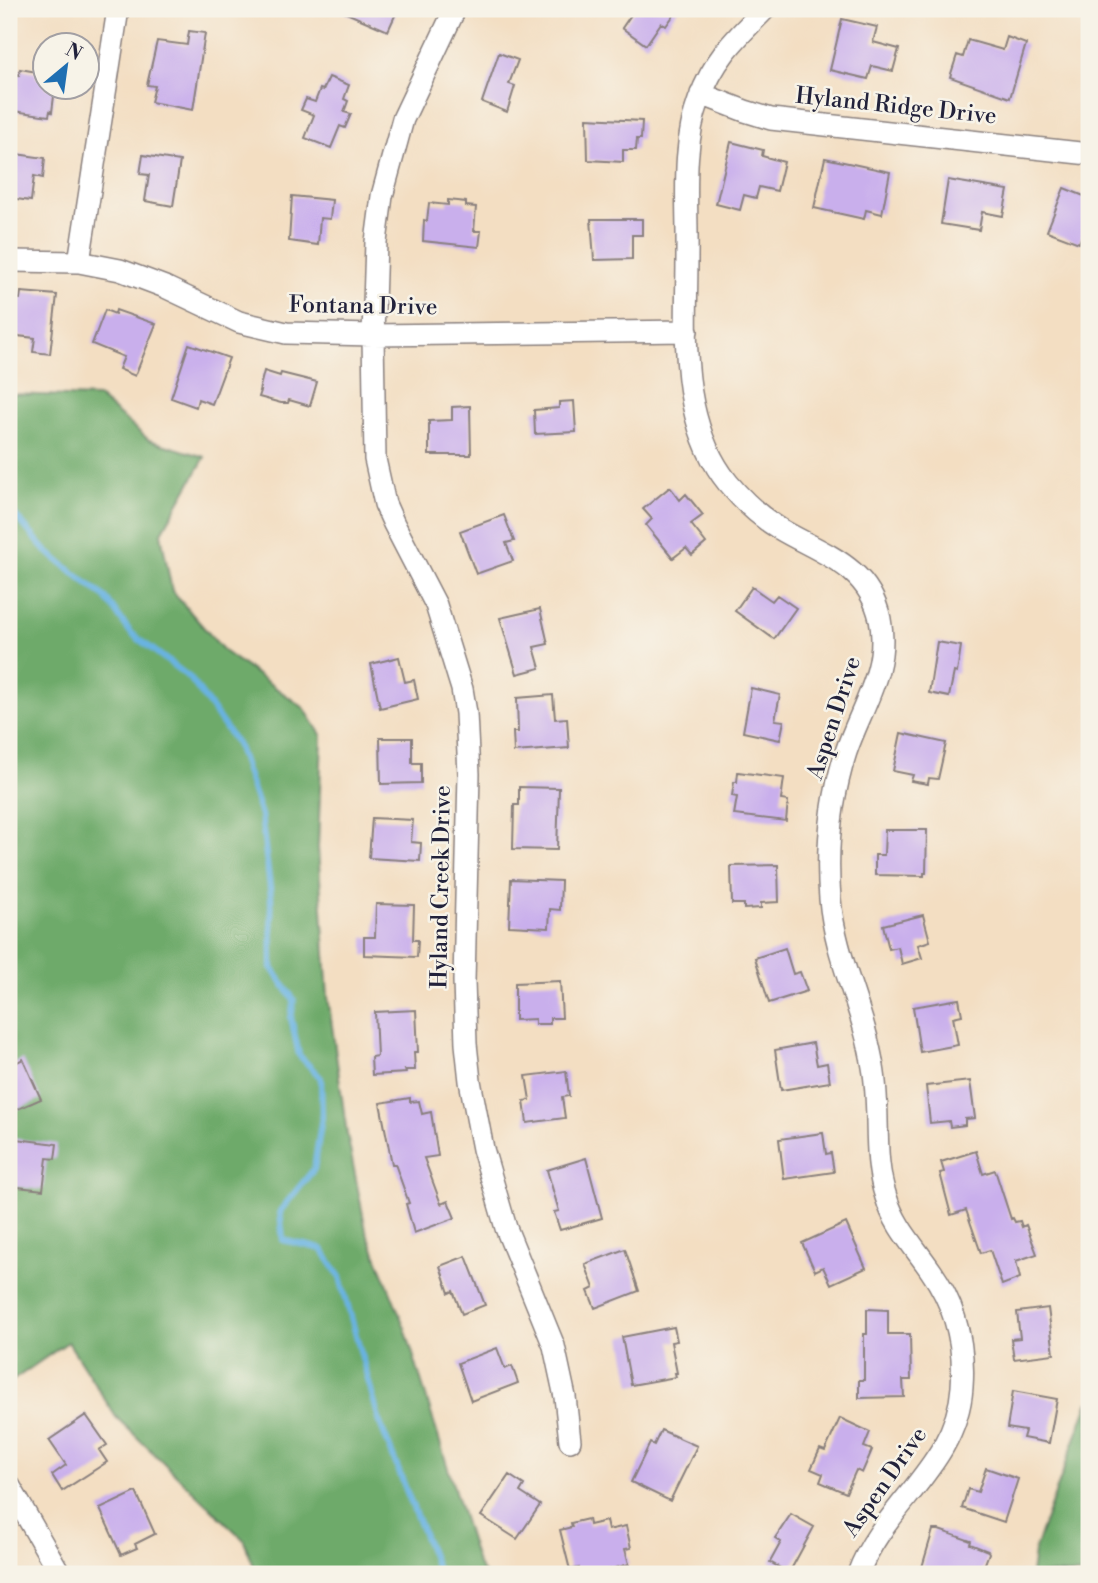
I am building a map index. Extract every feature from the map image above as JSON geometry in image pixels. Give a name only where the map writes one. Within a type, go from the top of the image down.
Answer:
[{"type":"street","points":[[79,262],[118,9]]},
{"type":"street","name":"Hyland Creek Drive","points":[[455,9],[402,119],[391,157],[376,242],[373,335],[375,459],[379,483],[394,524],[436,605],[454,658],[466,713],[470,774],[464,1011],[476,1118],[506,1228],[554,1346],[565,1397],[570,1441]]},
{"type":"street","name":"Aspen Drive","points":[[765,9],[728,46],[715,65],[701,94],[691,131],[688,152],[687,331],[693,405],[711,457],[724,478],[758,514],[845,565],[871,596],[879,614],[882,659],[878,678],[846,752],[834,802],[829,842],[830,901],[840,955],[867,1034],[874,1069],[879,1173],[883,1191],[901,1232],[939,1283],[950,1304],[960,1337],[963,1372],[962,1394],[948,1439],[922,1480],[888,1518],[874,1539],[858,1574]]},
{"type":"street","name":"Hyland Ridge Drive","points":[[701,94],[771,118],[1089,153]]},
{"type":"street","name":"Fontana Drive","points":[[9,261],[79,262],[108,267],[143,278],[212,311],[262,328],[306,335],[687,331]]},
{"type":"street","points":[[9,1485],[60,1574]]},
{"type":"green space","points":[[9,394],[98,397],[149,440],[205,457],[161,534],[172,591],[225,652],[304,708],[322,736],[318,848],[328,997],[347,1134],[366,1230],[405,1328],[477,1563],[484,1574],[257,1574],[243,1539],[116,1417],[68,1342],[9,1383]]},
{"type":"green space","points":[[1089,1401],[1089,1574],[1031,1574],[1034,1551]]},
{"type":"building","points":[[337,9],[398,9],[388,31]]},
{"type":"building","points":[[635,9],[678,9],[666,26],[661,23],[646,45],[622,28]]},
{"type":"building","points":[[842,19],[877,27],[873,42],[899,49],[893,71],[872,66],[868,79],[830,70]]},
{"type":"building","points":[[189,31],[205,33],[193,110],[151,102],[155,86],[147,85],[157,41],[187,45]]},
{"type":"building","points":[[1007,37],[1026,44],[1010,98],[950,77],[957,55],[963,57],[968,40],[1003,50]]},
{"type":"building","points":[[499,53],[518,60],[509,84],[515,86],[507,112],[482,102]]},
{"type":"building","points":[[20,69],[32,71],[32,102],[53,102],[49,116],[13,111],[15,100],[9,99],[9,73],[19,75]]},
{"type":"building","points":[[329,77],[349,85],[344,99],[348,101],[344,112],[351,114],[345,128],[340,126],[331,148],[305,138],[314,115],[301,110],[306,99],[315,102]]},
{"type":"building","points":[[587,118],[642,121],[641,139],[637,139],[636,150],[623,150],[623,162],[588,160]]},
{"type":"building","points":[[731,142],[763,150],[762,156],[784,162],[777,191],[759,187],[756,198],[744,195],[740,210],[716,204]]},
{"type":"building","points":[[9,153],[45,158],[43,178],[34,176],[31,201],[9,198]]},
{"type":"building","points":[[143,155],[180,161],[173,206],[145,201],[149,175],[140,174]]},
{"type":"building","points":[[825,158],[890,172],[882,214],[866,210],[864,219],[814,208]]},
{"type":"building","points":[[948,180],[1008,190],[1003,216],[982,212],[979,230],[941,224]]},
{"type":"building","points":[[1064,188],[1089,198],[1089,235],[1083,233],[1079,243],[1047,231]]},
{"type":"building","points":[[292,196],[332,200],[330,219],[320,218],[318,245],[289,241]]},
{"type":"building","points":[[448,200],[466,202],[466,206],[476,207],[474,231],[481,231],[479,247],[423,241],[424,220],[427,221],[429,203],[448,205]]},
{"type":"building","points":[[591,219],[642,219],[642,235],[632,235],[632,259],[594,260]]},
{"type":"building","points":[[21,292],[57,295],[50,354],[33,352],[35,338],[9,335],[9,298],[20,299]]},
{"type":"building","points":[[105,310],[115,314],[116,310],[156,324],[135,376],[119,369],[124,357],[92,344]]},
{"type":"building","points":[[189,344],[229,358],[212,404],[198,399],[196,407],[171,398]]},
{"type":"building","points":[[264,371],[317,382],[310,406],[289,400],[288,403],[281,403],[259,397]]},
{"type":"building","points":[[574,401],[576,432],[535,434],[534,410],[559,408],[559,402]]},
{"type":"building","points":[[470,406],[471,455],[429,455],[429,421],[452,420],[452,407]]},
{"type":"building","points":[[670,487],[680,500],[686,494],[703,515],[691,524],[706,543],[692,555],[686,548],[673,558],[646,525],[652,519],[643,509]]},
{"type":"building","points":[[504,515],[514,541],[506,543],[513,561],[476,574],[460,531]]},
{"type":"building","points":[[752,587],[772,601],[777,595],[796,608],[774,639],[735,611]]},
{"type":"building","points":[[540,609],[548,644],[534,647],[540,668],[517,674],[500,618]]},
{"type":"building","points":[[937,642],[961,646],[957,673],[954,672],[949,697],[929,693]]},
{"type":"building","points":[[399,657],[405,682],[414,680],[418,699],[380,708],[371,664]]},
{"type":"building","points":[[751,688],[780,695],[775,720],[784,721],[780,740],[743,732]]},
{"type":"building","points":[[553,695],[555,719],[567,718],[569,748],[514,752],[513,732],[518,732],[517,698]]},
{"type":"building","points":[[901,733],[946,743],[938,779],[929,778],[928,784],[911,781],[913,775],[893,771]]},
{"type":"building","points":[[380,738],[412,738],[412,763],[421,763],[421,783],[381,784]]},
{"type":"building","points":[[738,772],[784,778],[781,800],[788,801],[786,821],[734,815],[737,797],[732,796]]},
{"type":"building","points":[[519,787],[559,788],[557,850],[513,849],[514,805],[519,805]]},
{"type":"building","points":[[372,818],[413,820],[411,842],[421,843],[420,861],[369,858]]},
{"type":"building","points":[[885,830],[927,830],[924,876],[875,875],[875,855],[884,855]]},
{"type":"building","points":[[778,865],[779,902],[761,903],[761,908],[744,909],[744,904],[732,904],[731,866]]},
{"type":"building","points":[[511,879],[561,881],[560,910],[550,909],[549,928],[509,926]]},
{"type":"building","points":[[376,904],[414,905],[413,940],[418,940],[417,957],[364,955],[364,937],[375,937]]},
{"type":"building","points":[[923,915],[930,941],[918,945],[922,958],[902,964],[898,947],[889,949],[883,925]]},
{"type":"building","points":[[785,948],[793,974],[800,972],[807,991],[769,1003],[755,958]]},
{"type":"building","points":[[560,981],[562,1018],[550,1018],[550,1024],[535,1024],[535,1019],[515,1020],[515,983]]},
{"type":"building","points":[[959,999],[962,1015],[953,1017],[958,1045],[920,1052],[913,1007]]},
{"type":"building","points":[[416,1010],[418,1052],[414,1052],[415,1070],[372,1075],[371,1057],[377,1056],[375,1012]]},
{"type":"building","points":[[813,1043],[817,1065],[827,1063],[830,1082],[781,1090],[775,1050]]},
{"type":"building","points":[[23,1059],[41,1099],[9,1113],[9,1066]]},
{"type":"building","points":[[566,1071],[569,1096],[562,1097],[565,1118],[527,1123],[524,1101],[530,1100],[526,1076]]},
{"type":"building","points":[[970,1081],[975,1118],[965,1119],[965,1125],[950,1127],[949,1121],[930,1123],[926,1086]]},
{"type":"building","points":[[410,1098],[410,1102],[419,1101],[422,1114],[431,1112],[438,1156],[424,1158],[441,1204],[448,1201],[455,1218],[414,1233],[406,1204],[409,1203],[395,1164],[392,1164],[380,1103]]},
{"type":"building","points":[[823,1133],[826,1154],[831,1153],[834,1172],[784,1179],[779,1139]]},
{"type":"building","points":[[9,1138],[57,1144],[55,1159],[47,1158],[43,1190],[9,1186]]},
{"type":"building","points":[[976,1151],[983,1174],[995,1170],[1011,1219],[1020,1221],[1022,1227],[1026,1225],[1037,1254],[1016,1261],[1020,1278],[1002,1285],[990,1250],[981,1253],[966,1210],[951,1215],[940,1173],[944,1172],[941,1162]]},
{"type":"building","points":[[586,1158],[602,1218],[560,1230],[554,1212],[559,1211],[547,1170]]},
{"type":"building","points":[[846,1223],[866,1268],[831,1284],[823,1267],[815,1271],[802,1243]]},
{"type":"building","points":[[625,1249],[639,1291],[595,1308],[588,1291],[594,1288],[585,1264]]},
{"type":"building","points":[[466,1256],[485,1305],[462,1314],[453,1291],[449,1293],[440,1266]]},
{"type":"building","points":[[1048,1308],[1054,1354],[1014,1359],[1011,1339],[1020,1338],[1017,1312]]},
{"type":"building","points":[[867,1309],[888,1310],[888,1334],[910,1334],[911,1380],[903,1380],[904,1397],[859,1398],[859,1380],[864,1380]]},
{"type":"building","points":[[674,1327],[677,1341],[671,1342],[676,1377],[631,1385],[622,1337]]},
{"type":"building","points":[[497,1348],[505,1369],[512,1366],[518,1383],[471,1401],[458,1363]]},
{"type":"building","points":[[1013,1391],[1057,1399],[1049,1443],[1023,1438],[1025,1431],[1007,1428]]},
{"type":"building","points":[[86,1415],[107,1445],[99,1450],[107,1462],[62,1491],[52,1475],[66,1465],[49,1440]]},
{"type":"building","points":[[840,1418],[870,1432],[864,1447],[872,1450],[862,1473],[856,1470],[846,1493],[820,1482],[823,1474],[811,1469],[820,1449],[825,1451]]},
{"type":"building","points":[[661,1430],[697,1446],[670,1501],[631,1482],[650,1443],[654,1445]]},
{"type":"building","points":[[986,1468],[1018,1479],[1004,1522],[962,1508],[968,1489],[978,1492]]},
{"type":"building","points":[[509,1475],[524,1485],[520,1492],[540,1505],[517,1539],[481,1516]]},
{"type":"building","points":[[136,1492],[155,1534],[135,1544],[137,1548],[121,1555],[100,1509]]},
{"type":"building","points":[[791,1514],[814,1527],[789,1573],[770,1562],[781,1542],[775,1538]]},
{"type":"building","points":[[588,1519],[589,1525],[606,1521],[608,1530],[626,1526],[631,1548],[625,1549],[629,1564],[595,1574],[581,1574],[579,1568],[570,1570],[560,1530],[572,1527],[571,1523]]},
{"type":"building","points":[[933,1530],[971,1541],[970,1544],[988,1551],[981,1574],[920,1574]]},
{"type":"waterway","points":[[9,508],[46,551],[105,597],[131,633],[190,678],[237,744],[261,815],[271,896],[272,968],[294,1000],[291,1018],[299,1055],[321,1078],[322,1117],[314,1169],[280,1211],[283,1240],[322,1249],[340,1277],[380,1423],[439,1574]]}]
